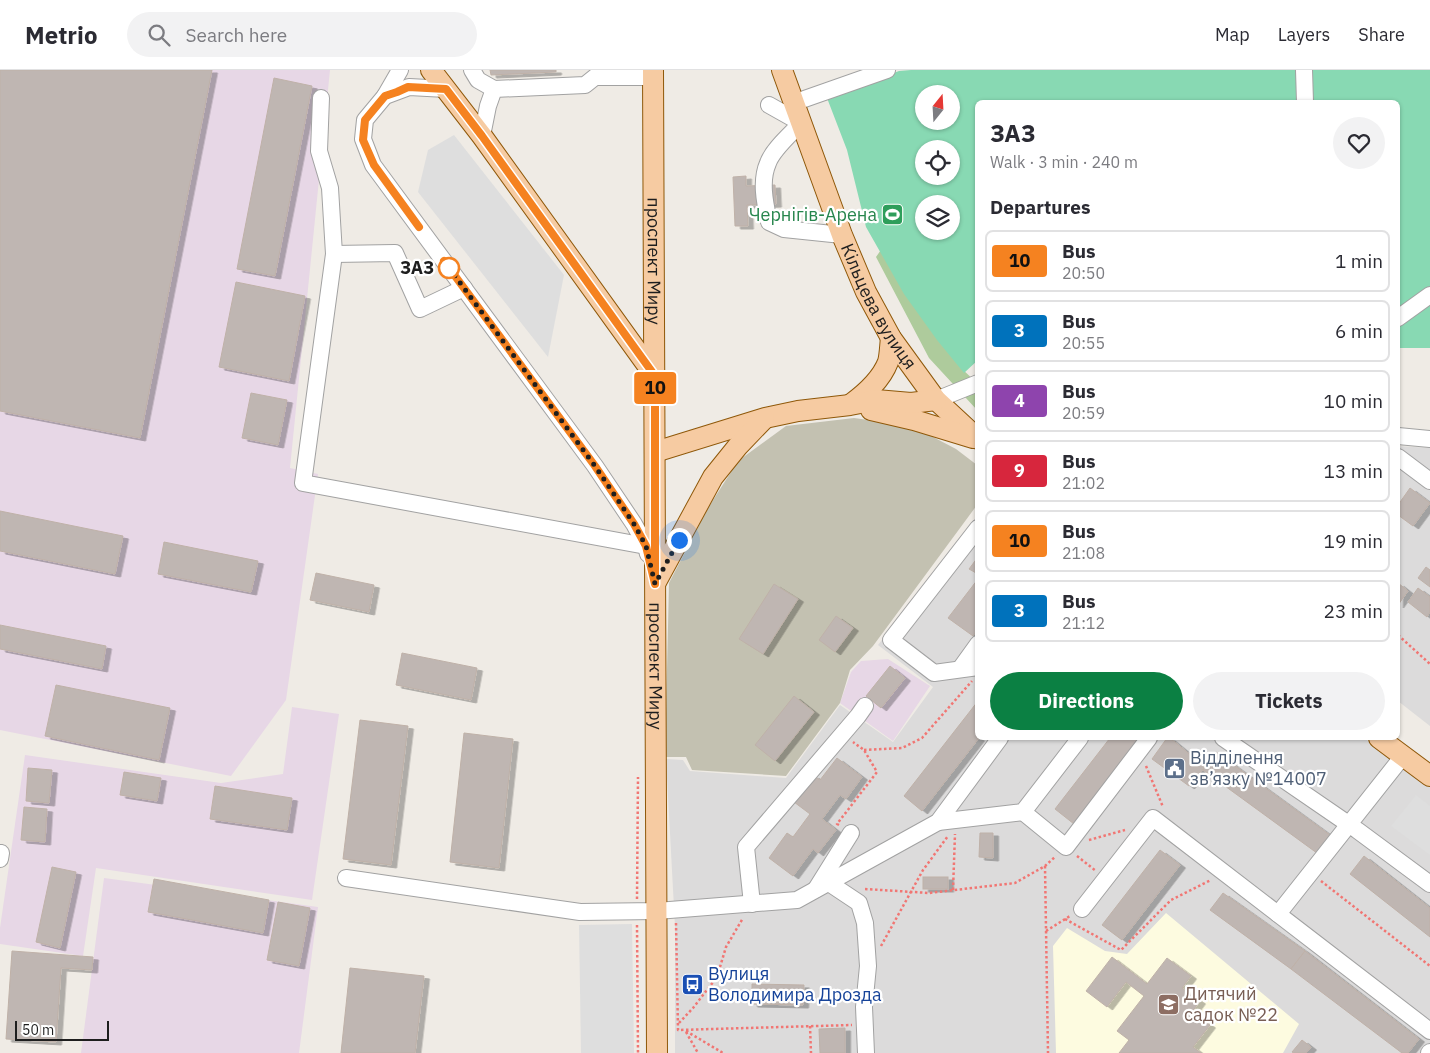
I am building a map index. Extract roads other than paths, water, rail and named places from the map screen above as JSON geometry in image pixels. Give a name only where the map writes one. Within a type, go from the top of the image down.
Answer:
[{"type":"main road","points":[[431,70],[482,136],[655,376]]},
{"type":"main road","name":"Кільцева вулиця","points":[[782,70],[842,235],[866,292],[892,338],[936,400],[975,436]]},
{"type":"main road","name":"проспект Миру","points":[[653,74],[655,584],[667,911],[657,1053]]},
{"type":"main road","points":[[850,405],[866,393],[880,378],[888,362],[892,338]]},
{"type":"main road","points":[[655,452],[765,418],[798,411],[876,400],[911,403],[936,400]]},
{"type":"main road","points":[[850,405],[914,420],[975,438]]},
{"type":"main road","points":[[655,584],[713,477],[738,446],[765,418]]},
{"type":"main road","points":[[1383,740],[1430,776]]},
{"type":"street","points":[[400,70],[385,96],[365,120],[363,140],[374,165],[595,466],[634,524],[646,546],[655,584]]},
{"type":"street","points":[[472,70],[478,80],[494,89],[584,85],[595,77],[653,74]]},
{"type":"street","points":[[793,103],[887,70]]},
{"type":"street","points":[[1304,70],[1305,100]]},
{"type":"street","points":[[385,96],[408,87],[446,89]]},
{"type":"street","points":[[482,136],[488,106],[494,89]]},
{"type":"street","points":[[321,98],[319,152],[330,188],[334,254],[302,482],[646,546]]},
{"type":"street","points":[[769,105],[801,123],[768,162],[764,186],[769,222],[784,230],[842,235]]},
{"type":"street","points":[[466,115],[478,112],[488,106]]},
{"type":"street","points":[[334,254],[395,252],[420,309],[464,288]]},
{"type":"street","points":[[1400,316],[1430,294]]},
{"type":"street","points":[[936,400],[975,384]]},
{"type":"street","points":[[1400,436],[1430,438]]},
{"type":"street","points":[[1400,458],[1430,481]]},
{"type":"street","points":[[975,532],[890,640],[934,673],[975,667]]},
{"type":"street","points":[[960,669],[975,648]]},
{"type":"street","points":[[752,904],[746,847],[858,717],[865,706]]},
{"type":"street","points":[[346,878],[580,912],[667,911],[797,900],[938,822],[999,740]]},
{"type":"street","points":[[938,822],[955,823],[1023,812],[1078,740]]},
{"type":"street","points":[[1226,740],[1349,825],[1430,884]]},
{"type":"street","points":[[1023,812],[1066,847],[1145,744]]},
{"type":"street","points":[[1278,914],[1404,756]]},
{"type":"street","points":[[1082,909],[1153,818],[1430,1031]]},
{"type":"street","points":[[822,887],[851,834]]},
{"type":"street","points":[[0,859],[1,853]]},
{"type":"street","points":[[822,887],[859,903],[865,923],[868,966],[864,1007],[866,1053]]},
{"type":"place","name":"Чернігів-Арена","points":[[893,215]]},
{"type":"place","name":"ЗАЗ","points":[[449,268]]},
{"type":"place","name":"Відділення зв’язку №14007","points":[[1174,768]]},
{"type":"place","name":"Вулиця Володимира Дрозда","points":[[692,984]]},
{"type":"place","name":"Дитячий садок №22","points":[[1168,1004]]}]
